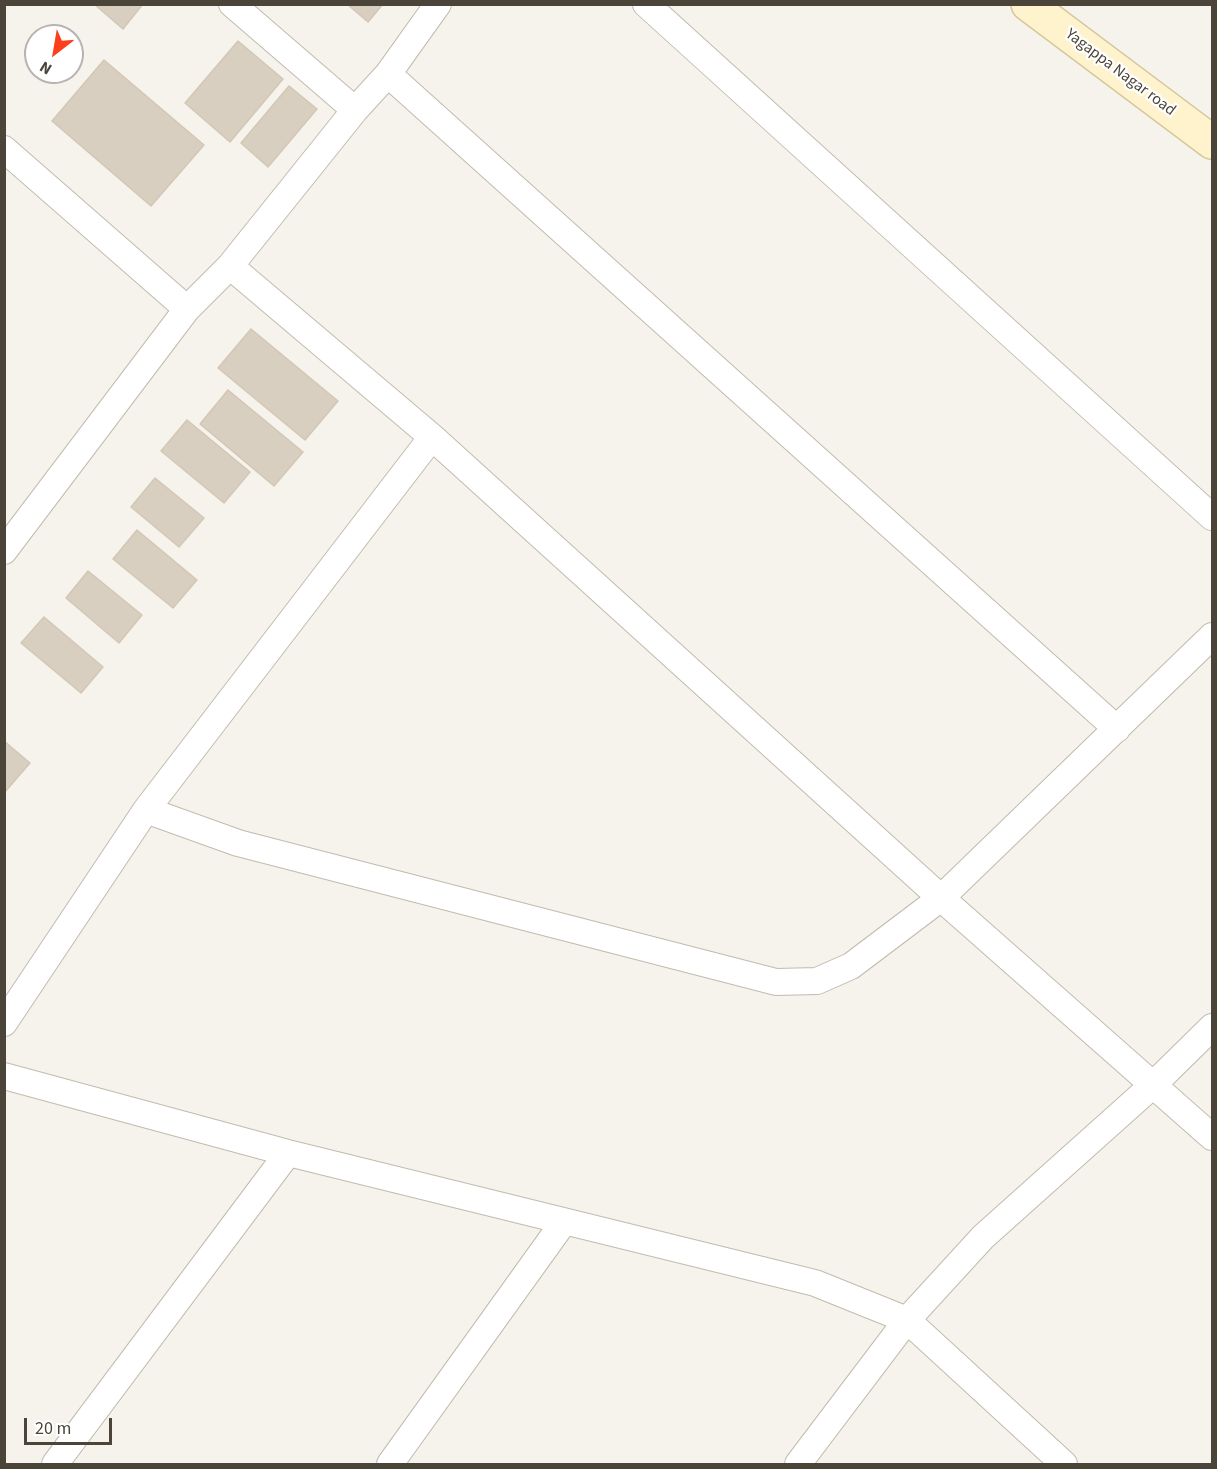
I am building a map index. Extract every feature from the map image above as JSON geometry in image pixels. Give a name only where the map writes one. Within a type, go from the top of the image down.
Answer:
[{"type":"street","points":[[232,4],[355,110]]},
{"type":"street","points":[[4,551],[12,521],[187,309],[230,266],[355,110],[388,74],[438,4]]},
{"type":"street","points":[[646,4],[1212,517]]},
{"type":"street","name":"Yagappa Nagar road","points":[[1028,4],[1212,142]]},
{"type":"street","points":[[388,74],[1117,729]]},
{"type":"street","points":[[4,149],[187,309]]},
{"type":"street","points":[[230,266],[432,437],[941,898],[1212,1137]]},
{"type":"street","points":[[4,1023],[146,810],[432,437]]},
{"type":"street","points":[[146,810],[238,843],[776,982],[817,981],[852,966],[941,898],[1212,636]]},
{"type":"street","points":[[798,1464],[907,1320],[983,1238],[1154,1084],[1212,1027]]},
{"type":"street","points":[[4,1076],[288,1153],[563,1223],[815,1283],[907,1320],[1064,1464]]},
{"type":"street","points":[[55,1464],[288,1153]]},
{"type":"street","points":[[390,1464],[563,1223]]},
{"type":"building","points":[[94,4],[143,4],[123,29]]},
{"type":"building","points":[[347,4],[383,4],[368,22]]},
{"type":"building","points":[[238,41],[283,79],[230,142],[185,103]]},
{"type":"building","points":[[104,60],[204,145],[151,206],[52,121]]},
{"type":"building","points":[[289,86],[317,109],[268,167],[241,143]]},
{"type":"building","points":[[251,329],[338,401],[305,440],[218,368]]},
{"type":"building","points":[[228,390],[303,452],[274,486],[200,424]]},
{"type":"building","points":[[187,420],[250,472],[224,503],[161,451]]},
{"type":"building","points":[[155,478],[204,518],[179,547],[131,507]]},
{"type":"building","points":[[137,530],[197,580],[173,608],[113,559]]},
{"type":"building","points":[[88,571],[142,615],[119,643],[66,598]]},
{"type":"building","points":[[44,617],[103,667],[81,693],[21,643]]},
{"type":"building","points":[[4,741],[30,763],[4,793]]}]
